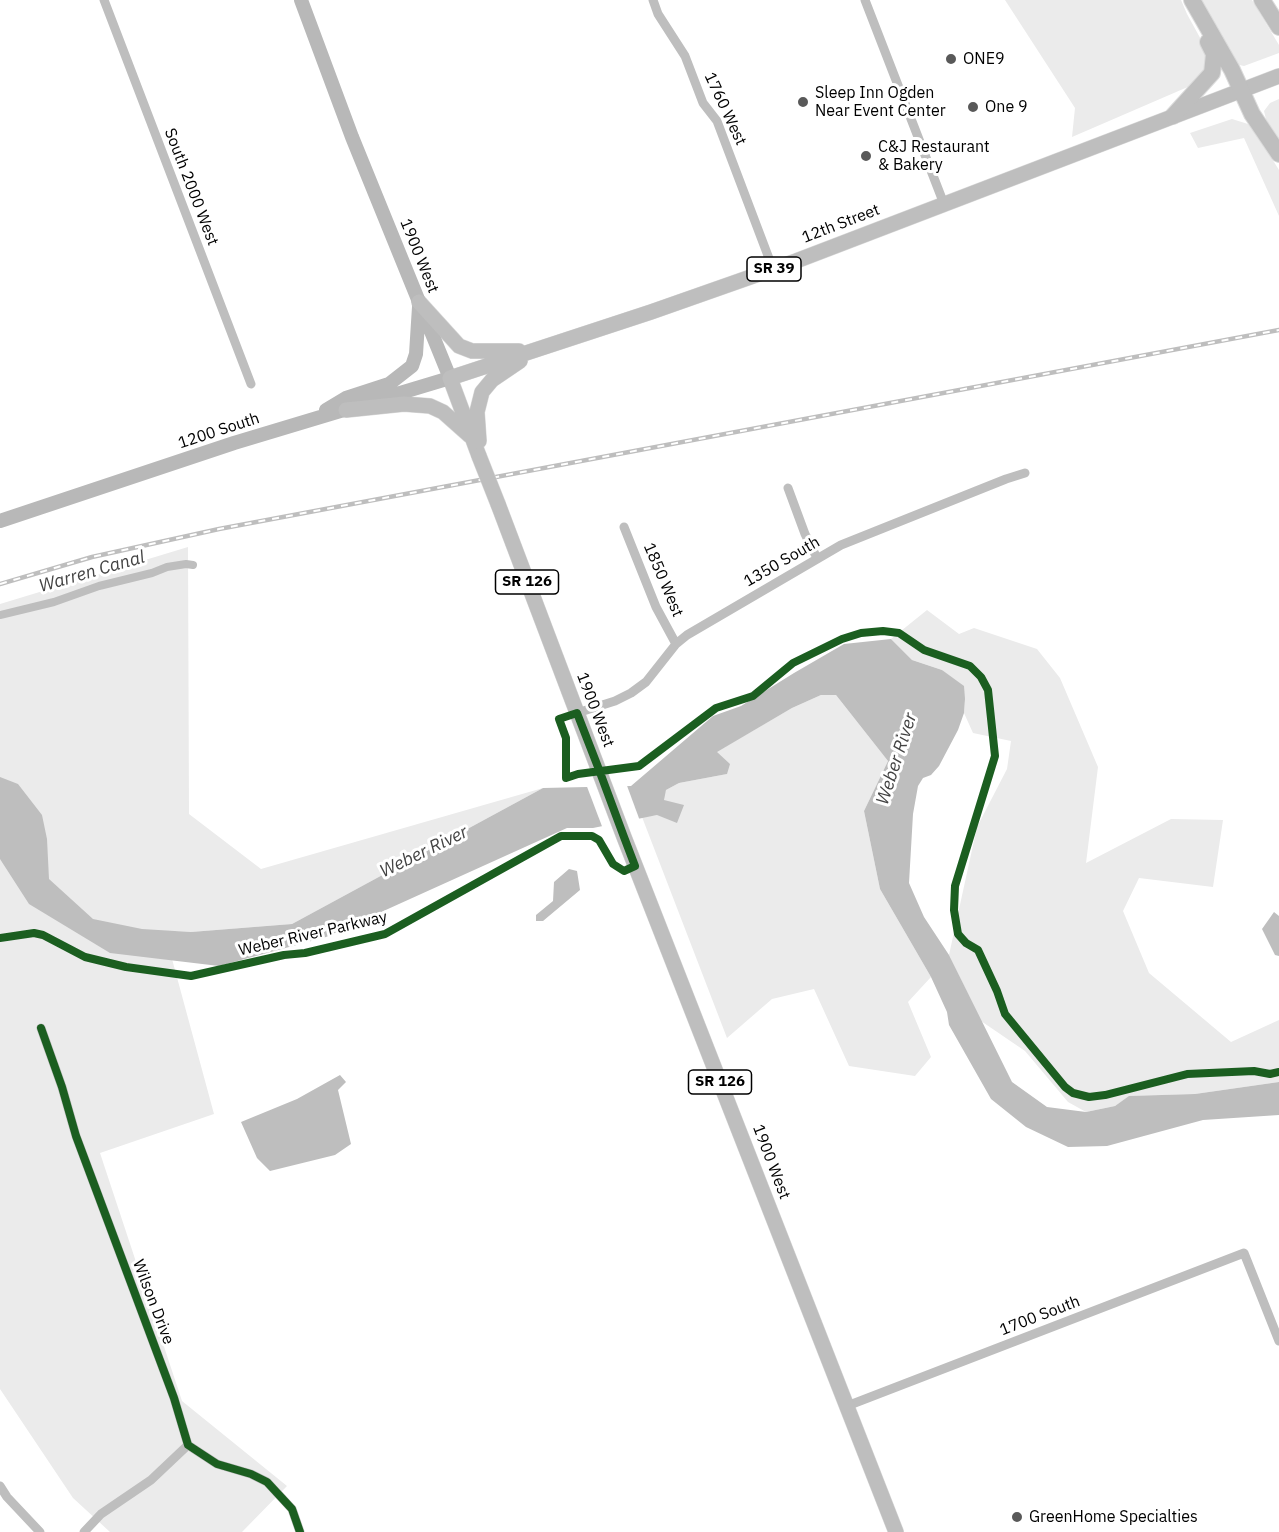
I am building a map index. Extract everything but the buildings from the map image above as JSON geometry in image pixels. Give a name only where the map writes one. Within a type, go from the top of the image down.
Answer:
[{"type":"highway","points":[[1191,0],[1232,70],[1252,114],[1279,154]]},
{"type":"highway","points":[[1173,116],[1207,81],[1214,63],[1214,54],[1197,21],[1191,0]]},
{"type":"highway","points":[[1262,0],[1279,27]]},
{"type":"main road","name":"1900 West","points":[[301,0],[352,137],[450,378],[624,837],[896,1532]]},
{"type":"main road","name":"SR 39","points":[[1173,116],[1279,76]]},
{"type":"main road","name":"12th Street","points":[[450,378],[773,269],[1173,116]]},
{"type":"main road","points":[[419,302],[459,346],[472,351],[537,350]]},
{"type":"main road","points":[[309,421],[346,398],[389,384],[412,366],[416,354],[419,302]]},
{"type":"main road","points":[[479,456],[477,412],[482,392],[492,380],[537,350]]},
{"type":"main road","name":"1200 South","points":[[0,521],[234,443],[450,378]]},
{"type":"main road","points":[[346,410],[404,404],[430,406],[443,412],[473,439]]},
{"type":"street","name":"South 2000 West","points":[[104,0],[251,384]]},
{"type":"street","name":"1760 West","points":[[653,0],[658,14],[685,56],[703,103],[717,121],[773,269]]},
{"type":"street","points":[[865,0],[945,204]]},
{"type":"street","name":"1350 South","points":[[577,713],[631,693],[646,682],[676,644],[687,635],[841,545],[1025,473]]},
{"type":"street","points":[[788,488],[805,534],[817,558]]},
{"type":"street","name":"1850 West","points":[[624,527],[656,607],[676,644]]},
{"type":"street","name":"Wilson Drive","points":[[40,1028],[62,1087],[76,1136],[170,1388],[188,1444]]},
{"type":"street","name":"1700 South","points":[[847,1406],[1244,1254],[1279,1341]]},
{"type":"street","points":[[84,1532],[100,1514],[151,1480],[188,1444],[217,1464],[251,1474],[267,1482],[292,1509],[300,1532]]},
{"type":"street","points":[[0,1486],[7,1497],[40,1532]]},
{"type":"shaded area","points":[[1005,0],[1181,0],[1204,45],[1208,70],[1197,83],[1072,137],[1075,108]]},
{"type":"shaded area","points":[[1199,0],[1252,0],[1279,45],[1279,53],[1244,66],[1235,64]]},
{"type":"shaded area","points":[[1279,99],[1279,139],[1267,123],[1264,111],[1270,103]]},
{"type":"shaded area","points":[[1232,119],[1248,124],[1254,130],[1279,170],[1279,216],[1244,138],[1198,148],[1190,133]]},
{"type":"shaded area","points":[[188,547],[189,814],[261,869],[543,788],[292,924],[191,932],[171,931],[170,959],[172,959],[214,1114],[100,1153],[182,1401],[287,1486],[242,1532],[110,1532],[73,1498],[0,1389],[0,604]]},
{"type":"shaded area","points":[[927,610],[959,634],[974,628],[1037,649],[1060,678],[1098,767],[1086,863],[1171,819],[1223,820],[1213,887],[1139,878],[1123,911],[1149,973],[1231,1042],[1279,1020],[1279,1082],[1195,1094],[1130,1096],[1115,1106],[1086,1112],[1068,1102],[1025,1051],[981,1021],[949,955],[977,827],[1007,769],[1011,741],[973,733],[964,713],[965,699],[942,670],[912,660],[891,639]]},
{"type":"shaded area","points":[[821,695],[836,695],[888,761],[864,811],[880,889],[931,977],[908,1002],[931,1057],[915,1076],[849,1066],[814,989],[772,999],[727,1038],[642,817],[657,815],[666,790],[679,783],[727,774],[716,752],[792,708]]},
{"type":"water","name":"Weber River","points":[[891,639],[912,660],[942,670],[964,686],[964,713],[958,730],[939,766],[931,775],[923,778],[918,786],[913,814],[909,883],[924,917],[949,955],[1012,1082],[1047,1107],[1086,1112],[1115,1106],[1129,1096],[1195,1094],[1279,1082],[1279,1115],[1203,1120],[1107,1146],[1068,1147],[1026,1127],[991,1099],[949,1025],[947,1012],[931,977],[880,889],[864,811],[888,761],[836,695],[821,695],[792,708],[717,752],[730,764],[727,774],[679,783],[666,790],[664,800],[684,805],[677,823],[657,815],[593,828],[567,828],[326,937],[219,966],[110,953],[29,904],[0,859],[0,777],[18,784],[42,815],[47,839],[49,879],[93,919],[142,929],[191,932],[292,924],[543,788],[631,786],[713,716],[741,706],[844,644]]},
{"type":"water","points":[[569,869],[577,871],[580,890],[543,921],[536,921],[536,915],[553,901],[554,882]]},
{"type":"water","points":[[1274,912],[1279,916],[1279,956],[1275,955],[1262,929]]},
{"type":"water","points":[[340,1075],[346,1082],[338,1090],[351,1144],[335,1155],[270,1171],[257,1158],[241,1122],[297,1099]]},
{"type":"pier","points":[[626,783],[640,821],[603,829],[586,784]]},
{"type":"waterway","name":"Warren Canal","points":[[0,615],[54,602],[99,586],[167,567],[193,565]]},
{"type":"railway","points":[[0,584],[92,557],[219,529],[1279,330]]},
{"type":"cycle path","name":"Weber River Parkway","points":[[0,938],[34,933],[43,935],[85,957],[126,967],[191,976],[385,934],[561,836],[592,836],[599,840],[613,864],[624,871],[635,866],[624,837],[598,767],[577,713],[559,719],[566,738],[566,778],[578,774],[639,766],[716,708],[753,696],[793,663],[842,639],[861,633],[883,631],[899,633],[924,650],[970,666],[981,677],[988,690],[995,756],[955,886],[954,910],[958,934],[966,943],[978,950],[1005,1014],[1065,1087],[1073,1093],[1089,1097],[1187,1074],[1254,1071],[1270,1074],[1279,1072]]},
{"type":"cycle path","points":[[41,1028],[76,1136],[174,1398],[188,1445],[217,1464],[251,1474],[267,1482],[292,1509],[300,1532]]},
{"type":"place","name":"ONE9","points":[[951,59]]},
{"type":"place","name":"Sleep Inn Ogden Near Event Center","points":[[803,102]]},
{"type":"place","name":"One 9","points":[[973,107]]},
{"type":"place","name":"C&J Restaurant & Bakery","points":[[866,156]]},
{"type":"place","name":"GreenHome Specialties","points":[[1017,1517]]}]
